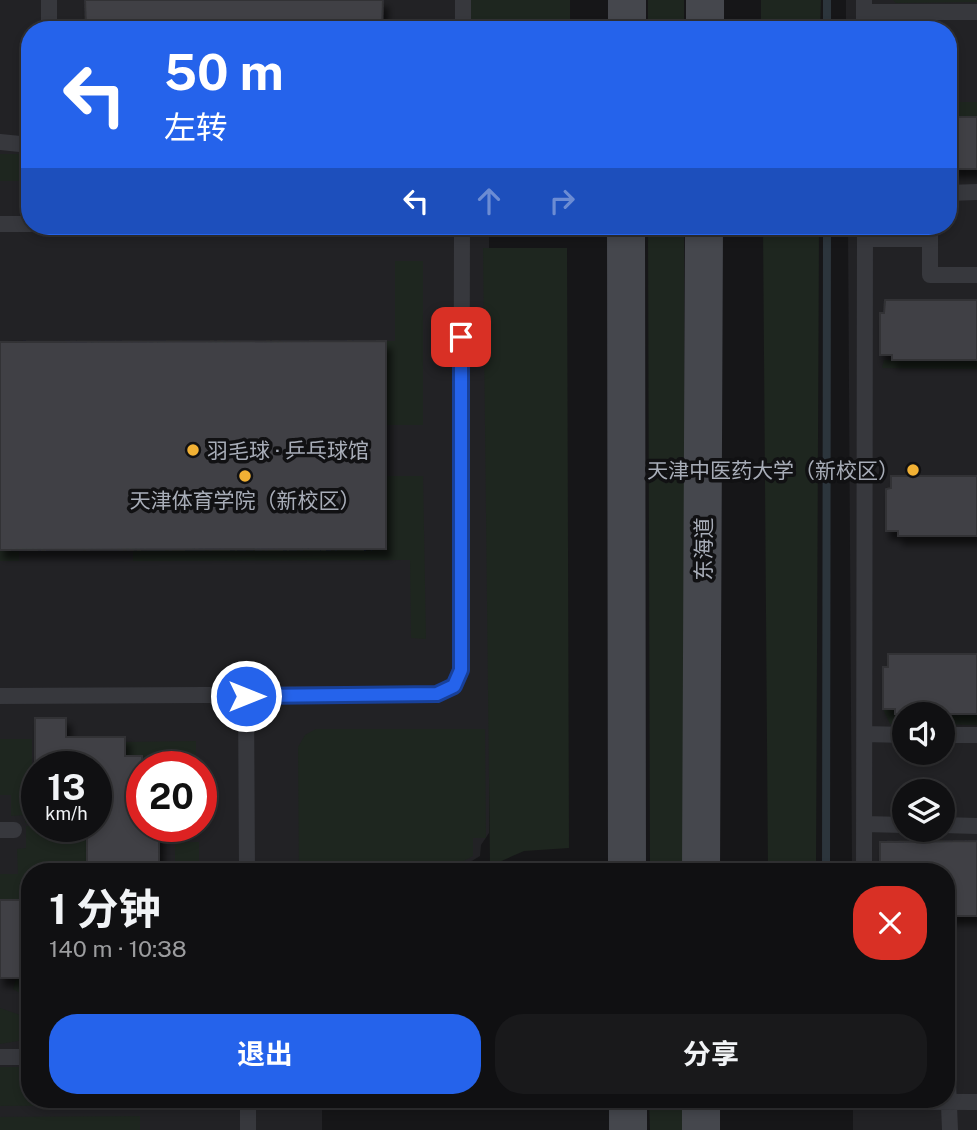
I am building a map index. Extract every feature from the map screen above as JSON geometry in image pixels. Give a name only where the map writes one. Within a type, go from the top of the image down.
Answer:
[{"type":"main road","points":[[627,0],[627,21]]},
{"type":"main road","points":[[705,0],[705,21]]},
{"type":"main road","points":[[626,235],[627,863]]},
{"type":"main road","name":"东海道","points":[[701,863],[704,235]]},
{"type":"main road","points":[[628,1108],[628,1130]]},
{"type":"lane","points":[[49,0],[49,21]]},
{"type":"lane","points":[[463,0],[463,21]]},
{"type":"lane","points":[[864,6],[977,12]]},
{"type":"lane","points":[[0,142],[21,144]]},
{"type":"lane","points":[[957,192],[977,192]]},
{"type":"lane","points":[[0,224],[21,224]]},
{"type":"lane","points":[[0,696],[437,694],[454,686],[461,670],[462,235]]},
{"type":"lane","points":[[864,863],[865,235]]},
{"type":"lane","points":[[930,235],[930,275],[977,275]]},
{"type":"lane","points":[[246,696],[247,863]]},
{"type":"lane","points":[[865,734],[892,735]]},
{"type":"lane","points":[[955,735],[977,735]]},
{"type":"lane","points":[[864,824],[892,825]]},
{"type":"lane","points":[[955,825],[977,826]]},
{"type":"lane","points":[[0,1057],[21,1057]]},
{"type":"lane","points":[[955,1102],[977,1102]]},
{"type":"lane","points":[[248,1108],[248,1130]]},
{"type":"lane","points":[[701,1110],[763,1108]]},
{"type":"lane","points":[[950,1108],[950,1130]]},
{"type":"shaded area","name":"天津体育学院（新校区）","points":[[0,0],[489,0],[489,21],[21,21],[21,235],[489,235],[489,833],[481,845],[480,856],[468,863],[21,863],[21,1108],[322,1108],[322,1130],[0,1130]]},
{"type":"shaded area","points":[[470,0],[570,0],[570,21],[470,21]]},
{"type":"shaded area","points":[[648,0],[684,0],[684,21],[648,21]]},
{"type":"shaded area","points":[[761,0],[821,0],[820,21],[761,21]]},
{"type":"shaded area","name":"天津中医药大学（新校区）","points":[[846,0],[977,0],[977,1130],[853,1130],[853,1108],[955,1108],[955,863],[852,863],[848,235],[957,235],[957,21],[846,21]]},
{"type":"shaded area","points":[[893,0],[977,0],[977,2],[896,3]]},
{"type":"shaded area","points":[[957,102],[977,102],[977,117],[957,117]]},
{"type":"shaded area","points":[[0,154],[21,154],[21,181],[0,181]]},
{"type":"shaded area","points":[[648,235],[684,235],[686,863],[650,863]]},
{"type":"shaded area","points":[[763,235],[819,235],[816,863],[768,863]]},
{"type":"shaded area","points":[[483,248],[567,248],[569,848],[524,851],[497,863],[490,863]]},
{"type":"shaded area","points":[[395,261],[423,261],[423,425],[386,425],[386,341],[395,341]]},
{"type":"shaded area","points":[[884,360],[977,360],[977,369],[882,368]]},
{"type":"shaded area","points":[[386,476],[423,476],[426,639],[411,638],[410,560],[133,561],[133,549]]},
{"type":"shaded area","points":[[0,550],[19,550],[19,561],[0,561]]},
{"type":"shaded area","points":[[883,709],[892,709],[890,724]]},
{"type":"shaded area","points":[[955,713],[977,714],[977,725],[955,724]]},
{"type":"shaded area","points":[[316,729],[485,729],[486,838],[473,838],[473,856],[460,863],[299,863],[298,747],[305,735]]},
{"type":"shaded area","points":[[0,739],[32,739],[32,751],[21,751],[21,815],[11,816],[11,795],[0,795]]},
{"type":"shaded area","points":[[196,741],[196,751],[126,751],[125,756],[125,742]]},
{"type":"shaded area","points":[[26,842],[87,842],[87,863],[21,863],[21,900],[0,900],[0,874],[18,874],[17,849],[26,848]]},
{"type":"shaded area","points":[[175,842],[199,842],[199,863],[175,863]]},
{"type":"shaded area","points":[[16,978],[21,978],[21,994],[13,989]]},
{"type":"shaded area","points":[[0,1008],[21,1015],[21,1040],[0,1044]]},
{"type":"shaded area","points":[[0,1067],[21,1067],[21,1106],[0,1106]]},
{"type":"shaded area","points":[[649,1108],[685,1108],[685,1130],[650,1130]]},
{"type":"shaded area","points":[[140,1116],[140,1130],[0,1130],[0,1117]]},
{"type":"building","points":[[85,0],[383,0],[382,21],[86,21]]},
{"type":"building","points":[[957,117],[977,117],[977,169],[957,169]]},
{"type":"building","points":[[885,300],[977,300],[977,360],[892,360],[892,355],[880,355],[880,313],[884,313]]},
{"type":"building","name":"羽毛球 · 乒乓球馆","points":[[386,341],[386,549],[0,550],[0,342]]},
{"type":"building","points":[[891,476],[977,476],[977,536],[898,536],[898,531],[886,531],[886,489],[891,488]]},
{"type":"building","points":[[888,654],[977,654],[977,714],[955,714],[955,702],[892,702],[892,709],[883,709],[883,667],[888,667]]},
{"type":"building","points":[[35,718],[66,718],[66,737],[125,737],[126,842],[159,842],[159,863],[87,863],[87,842],[112,842],[112,751],[35,751]]},
{"type":"building","points":[[977,841],[977,916],[955,916],[955,863],[880,863],[880,842]]},
{"type":"building","points":[[0,900],[21,900],[21,978],[0,978]]},
{"type":"waterway","points":[[827,0],[827,21]]},
{"type":"waterway","points":[[826,863],[827,235]]},
{"type":"place","name":"羽毛球 · 乒乓球馆","points":[[193,450]]},
{"type":"place","name":"天津中医药大学（新校区）","points":[[913,470]]},
{"type":"place","name":"天津体育学院（新校区）","points":[[245,476]]},
{"type":"route","points":[[246,696],[437,694],[454,686],[461,670],[461,337]]}]
